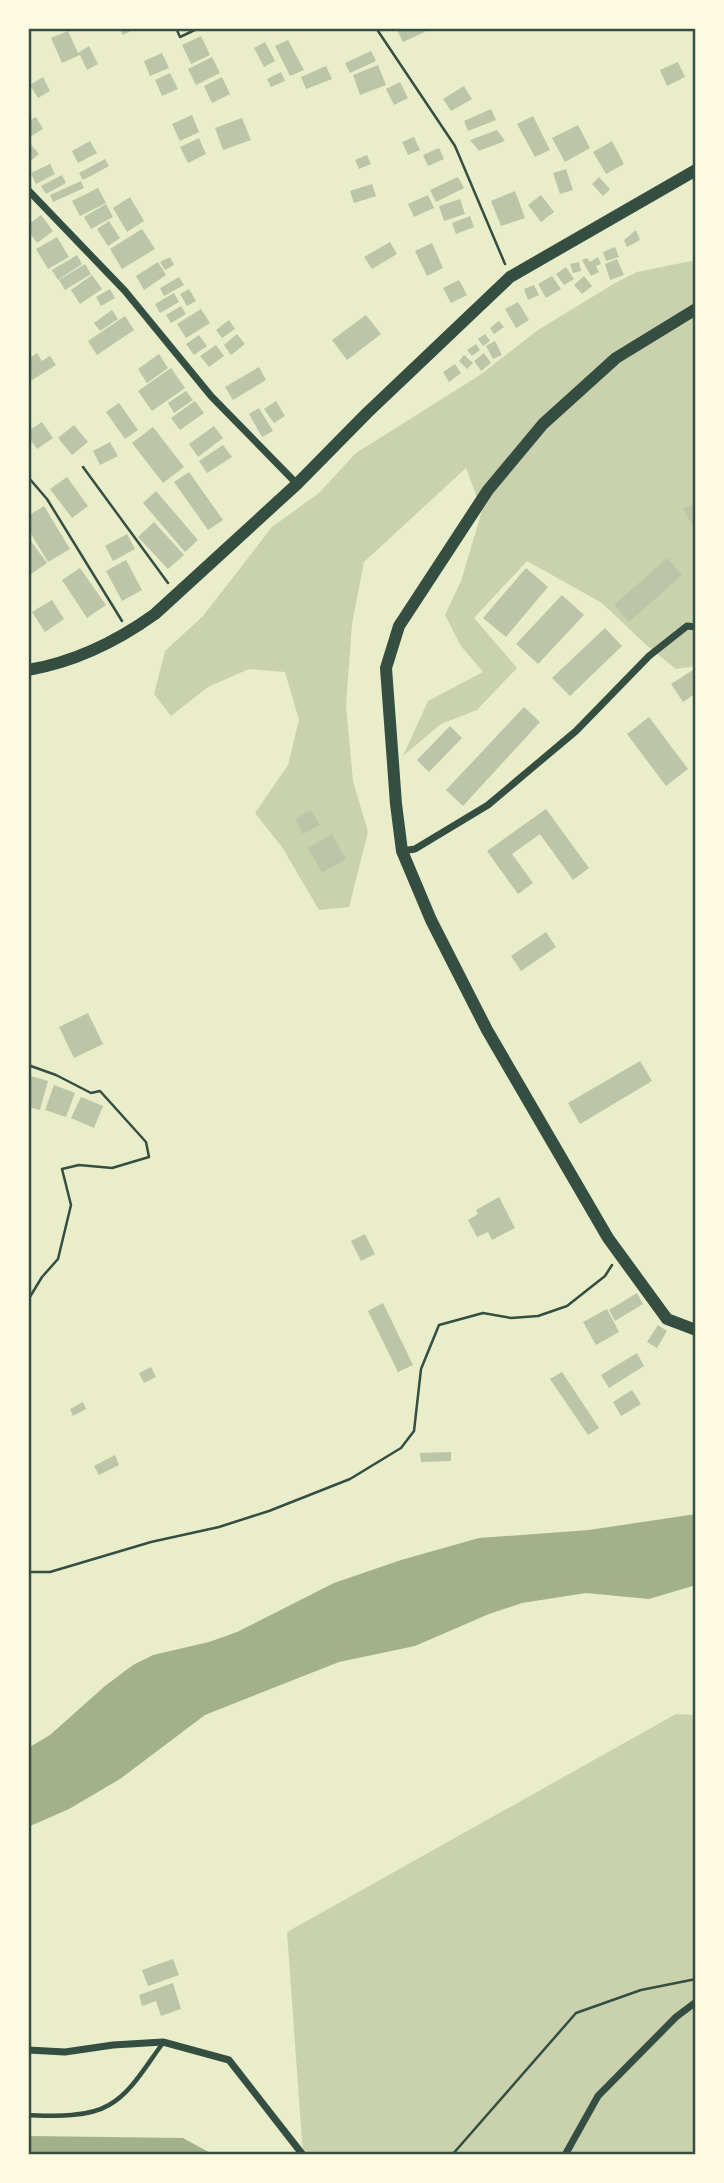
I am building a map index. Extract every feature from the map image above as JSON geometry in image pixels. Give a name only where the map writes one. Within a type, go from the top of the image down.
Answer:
[{"type":"street","points":[[28,670],[85,656],[129,633],[155,614],[297,484],[367,413],[510,277],[696,170]]},
{"type":"street","points":[[28,190],[125,291],[211,396],[297,484]]},
{"type":"street","points":[[696,309],[616,358],[544,424],[488,490],[399,626],[386,668],[402,852],[431,920],[487,1030],[608,1238],[667,1319],[696,1330]]},
{"type":"street","points":[[402,852],[415,849],[488,805],[576,731],[649,656],[687,626],[696,626]]},
{"type":"street","points":[[565,2155],[598,2096],[676,2017],[696,2002]]},
{"type":"street","points":[[28,2050],[65,2052],[163,2042],[229,2060],[303,2155]]},
{"type":"lane","points":[[28,2115],[69,2116],[108,2106],[127,2091],[163,2042]]},
{"type":"path","points":[[176,28],[180,37],[199,28]]},
{"type":"path","points":[[376,28],[455,146],[510,277]]},
{"type":"path","points":[[83,467],[176,594]]},
{"type":"path","points":[[28,477],[47,499],[129,633]]},
{"type":"path","points":[[28,1065],[73,1082],[91,1093],[100,1091],[146,1142],[149,1157],[112,1168],[79,1165],[62,1169],[71,1205],[58,1259],[42,1277],[28,1300]]},
{"type":"path","points":[[28,1572],[50,1572],[150,1542],[219,1527],[269,1511],[350,1479],[401,1448],[414,1431],[421,1369],[439,1325],[460,1317],[483,1313],[511,1318],[538,1316],[567,1306],[605,1276],[620,1253]]},
{"type":"path","points":[[452,2155],[576,2013],[641,1990],[696,1979]]},
{"type":"shaded area","points":[[696,260],[696,666],[676,669],[602,603],[527,561],[474,618],[517,668],[477,710],[441,724],[403,756],[428,701],[483,672],[461,646],[445,615],[461,581],[482,511],[466,468],[364,562],[352,624],[346,706],[353,781],[368,832],[349,907],[319,910],[282,847],[255,813],[288,765],[299,720],[285,672],[249,669],[208,687],[171,716],[154,694],[165,651],[203,616],[272,527],[319,493],[356,453],[480,375],[538,330],[615,283],[637,272]]},
{"type":"shaded area","points":[[696,1514],[696,1585],[649,1599],[586,1593],[522,1603],[415,1646],[339,1662],[205,1715],[120,1779],[69,1809],[28,1827],[28,1748],[50,1735],[133,1665],[153,1655],[209,1642],[237,1632],[334,1583],[401,1560],[479,1538],[589,1530]]},
{"type":"shaded area","points":[[676,1714],[696,1715],[696,2155],[303,2155],[287,1932]]},
{"type":"shaded area","points":[[28,2136],[183,2138],[214,2155],[28,2155]]},
{"type":"building","points":[[119,28],[136,28],[123,35]]},
{"type":"building","points":[[396,28],[423,28],[425,32],[403,42]]},
{"type":"building","points":[[68,31],[78,53],[89,46],[98,64],[87,70],[80,55],[62,63],[51,38]]},
{"type":"building","points":[[201,36],[210,55],[191,64],[182,45]]},
{"type":"building","points":[[288,40],[304,70],[290,76],[275,46]]},
{"type":"building","points":[[265,42],[275,61],[264,67],[254,48]]},
{"type":"building","points":[[371,51],[376,61],[350,73],[345,63]]},
{"type":"building","points":[[162,53],[169,68],[150,76],[144,61]]},
{"type":"building","points":[[212,57],[220,73],[196,85],[188,69]]},
{"type":"building","points":[[678,62],[685,77],[667,86],[660,70]]},
{"type":"building","points":[[378,65],[386,85],[360,95],[353,75]]},
{"type":"building","points":[[326,66],[332,79],[306,89],[301,77]]},
{"type":"building","points":[[281,72],[285,81],[271,87],[267,79]]},
{"type":"building","points":[[170,73],[178,89],[162,96],[155,80]]},
{"type":"building","points":[[43,77],[50,91],[38,98],[30,85]]},
{"type":"building","points":[[222,77],[230,94],[212,103],[204,86]]},
{"type":"building","points":[[400,82],[408,98],[394,105],[386,89]]},
{"type":"building","points":[[464,86],[472,99],[451,111],[443,99]]},
{"type":"building","points":[[491,109],[496,120],[468,131],[464,121]]},
{"type":"building","points":[[192,115],[199,132],[180,141],[172,124]]},
{"type":"building","points":[[533,116],[550,150],[535,157],[517,124]]},
{"type":"building","points":[[36,117],[43,129],[28,138],[28,121]]},
{"type":"building","points":[[242,118],[251,140],[223,150],[215,128]]},
{"type":"building","points":[[578,125],[590,148],[565,162],[552,138]]},
{"type":"building","points":[[497,130],[505,141],[479,151],[470,140]]},
{"type":"building","points":[[414,137],[420,150],[408,155],[402,142]]},
{"type":"building","points":[[199,138],[206,154],[188,163],[180,147]]},
{"type":"building","points":[[28,141],[39,154],[28,163]]},
{"type":"building","points":[[90,141],[97,153],[78,163],[72,151]]},
{"type":"building","points":[[612,141],[624,164],[606,174],[593,152]]},
{"type":"building","points":[[439,148],[444,159],[428,166],[423,155]]},
{"type":"building","points":[[367,155],[371,164],[359,169],[355,160]]},
{"type":"building","points":[[105,159],[109,166],[83,180],[79,173]]},
{"type":"building","points":[[50,164],[55,174],[36,184],[31,173]]},
{"type":"building","points":[[566,169],[573,190],[560,194],[553,173]]},
{"type":"building","points":[[62,175],[66,183],[46,194],[41,186]]},
{"type":"building","points":[[458,177],[464,188],[436,202],[430,190]]},
{"type":"building","points":[[599,177],[610,189],[603,196],[592,184]]},
{"type":"building","points":[[81,181],[84,188],[53,202],[50,195]]},
{"type":"building","points":[[372,184],[376,196],[354,203],[350,191]]},
{"type":"building","points":[[98,188],[106,203],[80,216],[72,201]]},
{"type":"building","points":[[515,191],[525,218],[501,226],[491,201]]},
{"type":"building","points":[[428,195],[434,208],[414,217],[408,204]]},
{"type":"building","points":[[541,195],[554,212],[541,222],[528,205]]},
{"type":"building","points":[[130,197],[144,221],[127,232],[113,208]]},
{"type":"building","points":[[460,199],[465,214],[444,221],[439,206]]},
{"type":"building","points":[[106,204],[113,217],[91,229],[84,217]]},
{"type":"building","points":[[41,215],[53,231],[37,243],[28,230],[28,225]]},
{"type":"building","points":[[470,216],[474,227],[456,234],[452,223]]},
{"type":"building","points":[[109,221],[120,238],[108,246],[97,229]]},
{"type":"building","points":[[142,229],[155,249],[122,269],[110,249]]},
{"type":"building","points":[[636,230],[640,240],[627,247],[624,240]]},
{"type":"building","points":[[57,237],[69,257],[48,269],[36,249]]},
{"type":"building","points":[[390,242],[397,254],[372,269],[364,257]]},
{"type":"building","points":[[432,243],[443,268],[427,276],[415,251]]},
{"type":"building","points":[[615,247],[619,257],[606,261],[603,252]]},
{"type":"building","points":[[77,255],[82,264],[58,280],[52,270]]},
{"type":"building","points":[[170,257],[174,265],[165,270],[160,262]]},
{"type":"building","points":[[598,257],[601,264],[596,266],[599,272],[591,276],[582,260],[587,258],[590,262]]},
{"type":"building","points":[[617,259],[624,275],[610,280],[605,264]]},
{"type":"building","points":[[158,262],[166,275],[144,290],[136,276]]},
{"type":"building","points":[[579,262],[581,271],[573,273],[570,264]]},
{"type":"building","points":[[85,264],[91,274],[65,290],[59,280]]},
{"type":"building","points":[[566,267],[574,279],[564,285],[556,274]]},
{"type":"building","points":[[92,275],[102,289],[80,304],[71,290]]},
{"type":"building","points":[[552,276],[561,289],[546,298],[538,284]]},
{"type":"building","points":[[584,276],[592,286],[582,294],[574,285]]},
{"type":"building","points":[[179,277],[184,285],[164,296],[160,288]]},
{"type":"building","points":[[459,280],[467,295],[451,303],[443,288]]},
{"type":"building","points":[[534,285],[539,295],[528,300],[524,289]]},
{"type":"building","points":[[110,289],[115,298],[101,306],[96,297]]},
{"type":"building","points":[[189,289],[196,301],[187,306],[180,294]]},
{"type":"building","points":[[174,293],[179,302],[160,313],[155,304]]},
{"type":"building","points":[[518,302],[529,320],[516,328],[505,309]]},
{"type":"building","points":[[181,306],[186,314],[171,323],[166,315]]},
{"type":"building","points":[[201,309],[210,323],[186,338],[177,324]]},
{"type":"building","points":[[112,310],[118,319],[100,331],[94,323]]},
{"type":"building","points":[[366,315],[381,334],[347,360],[332,340]]},
{"type":"building","points":[[125,316],[134,330],[97,355],[88,341]]},
{"type":"building","points":[[229,320],[235,329],[222,338],[216,330]]},
{"type":"building","points":[[499,321],[504,327],[494,334],[490,328]]},
{"type":"building","points":[[237,334],[245,344],[231,355],[224,345]]},
{"type":"building","points":[[485,334],[490,341],[483,346],[478,339]]},
{"type":"building","points":[[199,335],[207,346],[194,355],[186,344]]},
{"type":"building","points":[[495,341],[502,355],[493,359],[486,346]]},
{"type":"building","points":[[476,344],[480,350],[472,356],[467,350]]},
{"type":"building","points":[[216,345],[224,356],[209,367],[200,356]]},
{"type":"building","points":[[37,353],[42,361],[50,356],[56,365],[32,380],[28,373],[28,359]]},
{"type":"building","points":[[484,353],[491,363],[481,371],[474,361]]},
{"type":"building","points":[[159,354],[168,368],[147,383],[138,369]]},
{"type":"building","points":[[464,355],[473,363],[467,369],[459,361]]},
{"type":"building","points":[[455,364],[461,373],[449,382],[443,372]]},
{"type":"building","points":[[259,367],[266,380],[233,400],[225,387]]},
{"type":"building","points":[[171,368],[185,388],[152,411],[138,391]]},
{"type":"building","points":[[186,391],[193,400],[174,413],[168,403]]},
{"type":"building","points":[[195,401],[204,413],[180,430],[171,418]]},
{"type":"building","points":[[276,401],[285,416],[274,423],[264,409]]},
{"type":"building","points":[[119,403],[138,430],[125,439],[106,412]]},
{"type":"building","points":[[259,408],[273,431],[262,437],[249,414]]},
{"type":"building","points":[[42,422],[53,438],[37,449],[28,436],[28,431]]},
{"type":"building","points":[[74,425],[88,442],[72,455],[58,438]]},
{"type":"building","points":[[214,426],[223,438],[198,457],[189,444]]},
{"type":"building","points":[[153,427],[184,467],[163,483],[132,443]]},
{"type":"building","points":[[110,442],[118,456],[100,465],[93,451]]},
{"type":"building","points":[[223,445],[232,457],[207,473],[199,461]]},
{"type":"building","points":[[189,472],[223,520],[208,530],[174,482]]},
{"type":"building","points":[[67,477],[88,506],[72,518],[50,489]]},
{"type":"building","points":[[156,491],[198,540],[185,552],[143,503]]},
{"type":"building","points":[[696,502],[696,531],[683,509]]},
{"type":"building","points":[[44,506],[70,549],[48,562],[28,529],[28,516]]},
{"type":"building","points":[[154,522],[184,555],[168,569],[138,537]]},
{"type":"building","points":[[127,534],[135,549],[113,561],[105,546]]},
{"type":"building","points":[[28,537],[47,563],[28,576]]},
{"type":"building","points":[[667,558],[682,575],[629,622],[614,605]]},
{"type":"building","points":[[126,560],[142,590],[122,601],[106,571]]},
{"type":"building","points":[[80,568],[106,605],[87,618],[62,580]]},
{"type":"building","points":[[526,568],[548,587],[506,637],[483,618]]},
{"type":"building","points":[[562,595],[584,615],[538,664],[516,644]]},
{"type":"building","points":[[52,600],[64,619],[45,632],[32,612]]},
{"type":"building","points":[[605,628],[622,646],[570,696],[552,678]]},
{"type":"building","points":[[696,668],[696,693],[683,702],[671,684]]},
{"type":"building","points":[[524,707],[540,722],[463,806],[446,790]]},
{"type":"building","points":[[649,717],[688,769],[666,786],[627,734]]},
{"type":"building","points":[[450,726],[462,738],[429,772],[417,760]]},
{"type":"building","points":[[546,809],[589,868],[573,880],[540,834],[512,854],[533,883],[518,894],[487,851]]},
{"type":"building","points":[[311,810],[320,825],[303,834],[295,819]]},
{"type":"building","points":[[332,834],[346,859],[322,873],[308,848]]},
{"type":"building","points":[[546,932],[556,947],[521,971],[511,956]]},
{"type":"building","points":[[88,1013],[103,1044],[74,1058],[59,1027]]},
{"type":"building","points":[[640,1061],[652,1081],[580,1124],[568,1103]]},
{"type":"building","points":[[28,1075],[48,1081],[40,1110],[28,1107]]},
{"type":"building","points":[[54,1085],[75,1093],[66,1117],[45,1110]]},
{"type":"building","points":[[81,1097],[103,1106],[94,1128],[71,1118]]},
{"type":"building","points":[[499,1197],[515,1228],[492,1240],[488,1232],[477,1237],[468,1220],[478,1214],[476,1210]]},
{"type":"building","points":[[365,1234],[375,1254],[361,1261],[351,1241]]},
{"type":"building","points":[[637,1293],[643,1304],[615,1321],[609,1310]]},
{"type":"building","points":[[383,1303],[413,1365],[398,1372],[368,1311]]},
{"type":"building","points":[[607,1309],[619,1332],[596,1345],[583,1322]]},
{"type":"building","points":[[658,1325],[667,1331],[657,1348],[647,1342]]},
{"type":"building","points":[[637,1353],[644,1366],[609,1388],[601,1375]]},
{"type":"building","points":[[151,1367],[156,1377],[144,1383],[139,1373]]},
{"type":"building","points":[[562,1372],[599,1428],[588,1435],[550,1379]]},
{"type":"building","points":[[632,1390],[641,1404],[621,1416],[613,1402]]},
{"type":"building","points":[[83,1402],[86,1409],[73,1416],[70,1409]]},
{"type":"building","points":[[451,1452],[451,1461],[421,1462],[420,1453]]},
{"type":"building","points":[[115,1455],[119,1465],[99,1475],[94,1466]]},
{"type":"building","points":[[173,1959],[179,1975],[148,1986],[142,1970]]},
{"type":"building","points":[[173,1983],[181,2009],[161,2016],[156,2001],[142,2006],[139,1995]]}]
